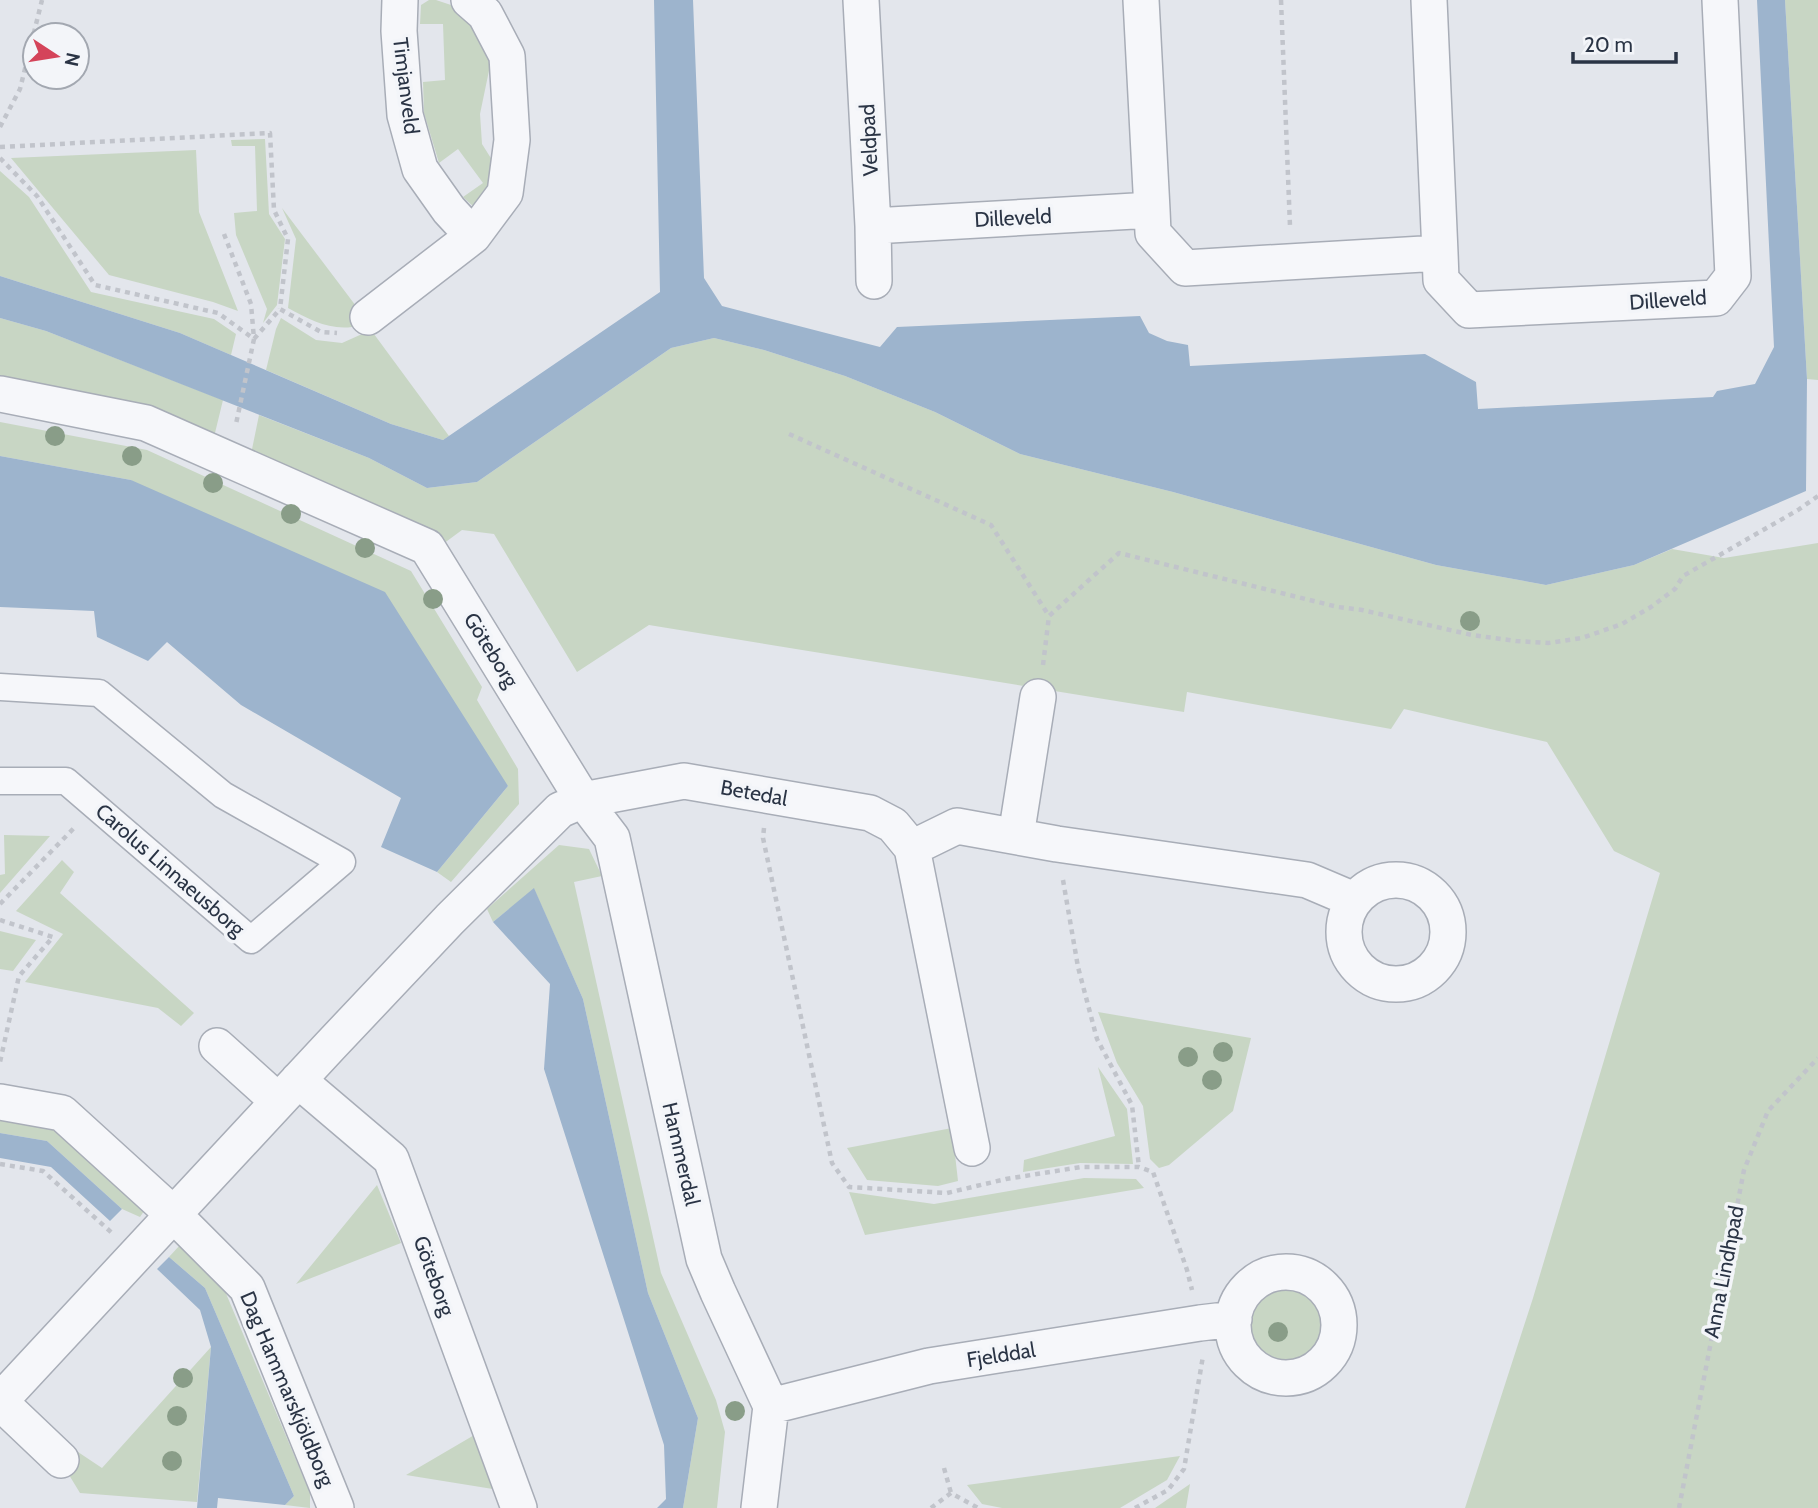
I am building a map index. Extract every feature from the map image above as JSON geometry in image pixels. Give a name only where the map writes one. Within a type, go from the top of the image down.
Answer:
[{"type":"street","name":"Timjanveld","points":[[400,0],[399,31],[405,115],[420,169],[449,210],[473,236]]},
{"type":"street","points":[[368,317],[473,236],[505,193],[512,140],[507,56],[485,14],[470,0]]},
{"type":"street","name":"Veldpad","points":[[861,0],[874,281]]},
{"type":"street","points":[[1142,0],[1153,233],[1185,268],[1440,253]]},
{"type":"street","name":"Dilleveld","points":[[1429,0],[1441,280],[1469,310],[1716,298],[1733,276],[1720,0]]},
{"type":"street","name":"Dilleveld","points":[[873,226],[1152,210]]},
{"type":"street","name":"Göteborg","points":[[0,394],[146,424],[428,547],[583,800]]},
{"type":"street","name":"Carolus Linnaeusborg","points":[[0,687],[99,693],[223,795],[342,862],[251,940],[66,781],[0,780]]},
{"type":"street","points":[[1016,836],[1038,697]]},
{"type":"street","name":"Betedal","points":[[583,800],[684,781],[870,813],[893,825],[912,848]]},
{"type":"street","points":[[61,1460],[0,1401],[450,919],[560,810],[583,800]]},
{"type":"street","name":"Hammerdal","points":[[583,800],[612,838],[704,1259],[771,1406]]},
{"type":"street","points":[[972,1148],[912,848],[957,826],[1057,844],[1307,880],[1354,900]]},
{"type":"street","name":"Göteborg","points":[[217,1046],[391,1159],[519,1508]]},
{"type":"street","name":"Dag Hammarskjöldborg","points":[[0,1102],[62,1113],[173,1214],[247,1288],[336,1508]]},
{"type":"street","name":"Fjelddal","points":[[771,1406],[929,1366],[1234,1319]]},
{"type":"street","points":[[759,1508],[771,1406]]},
{"type":"path","points":[[0,127],[20,89],[42,0]]},
{"type":"path","points":[[1281,0],[1292,261]]},
{"type":"path","points":[[0,147],[270,133],[274,210],[288,239],[280,309],[254,340]]},
{"type":"path","points":[[0,159],[37,196],[95,285],[218,313],[254,340]]},
{"type":"path","points":[[224,234],[251,304],[254,340],[236,424]]},
{"type":"path","points":[[280,309],[321,332],[351,334],[368,317]]},
{"type":"path","points":[[789,434],[991,525],[1049,615],[1038,697]]},
{"type":"path","points":[[1049,615],[1119,553],[1338,607],[1472,635],[1548,643],[1582,638],[1622,624],[1651,607],[1675,589],[1683,576],[1818,496]]},
{"type":"path","points":[[0,904],[95,806]]},
{"type":"path","points":[[1057,844],[1078,967],[1097,1039],[1132,1105],[1139,1167]]},
{"type":"path","points":[[0,920],[53,937],[19,976],[0,1062]]},
{"type":"path","name":"Anna Lindhpad","points":[[1679,1508],[1744,1170],[1768,1111],[1818,1058]]},
{"type":"path","points":[[0,1164],[43,1171],[136,1254]]},
{"type":"path","points":[[944,1468],[951,1493],[978,1508]]},
{"type":"path","points":[[931,1508],[951,1493]]},
{"type":"green space","points":[[429,0],[454,6],[478,33],[491,61],[480,114],[482,144],[499,171],[475,208],[463,197],[483,183],[458,149],[439,163],[424,113],[423,82],[445,80],[443,24],[420,24],[421,5]]},
{"type":"green space","points":[[1785,0],[1818,0],[1818,380],[1807,379]]},
{"type":"green space","points":[[265,139],[269,214],[285,239],[277,305],[263,323],[267,309],[236,235],[234,213],[257,211],[255,146],[232,146],[231,140]]},
{"type":"green space","points":[[196,150],[199,212],[238,311],[109,275],[11,158]]},
{"type":"green space","points":[[0,171],[29,197],[91,292],[214,319],[236,334],[231,355],[180,333],[0,276]]},
{"type":"green space","points":[[282,208],[362,314],[352,327],[327,325],[288,308],[296,239]]},
{"type":"green space","points":[[0,318],[46,331],[223,400],[214,437],[0,382]]},
{"type":"green space","points":[[281,318],[316,340],[342,343],[371,330],[449,436],[443,440],[391,424],[266,370]]},
{"type":"green space","points":[[714,338],[764,350],[845,376],[935,412],[1020,454],[1173,492],[1436,565],[1546,585],[1634,565],[1672,549],[1724,558],[1818,543],[1818,1508],[1465,1508],[1533,1298],[1660,873],[1614,851],[1547,742],[1404,709],[1391,729],[1187,692],[1184,712],[649,625],[577,672],[494,534],[462,530],[443,544],[251,454],[259,415],[369,458],[427,488],[477,482],[671,348]]},
{"type":"green space","points":[[0,422],[147,450],[411,571],[482,687],[477,700],[518,769],[519,804],[451,882],[437,872],[508,786],[131,480],[0,456]]},
{"type":"green space","points":[[4,835],[50,836],[0,893],[0,875],[5,874]]},
{"type":"green space","points":[[559,845],[589,849],[602,876],[574,882],[661,1273],[716,1400],[725,1432],[717,1508],[683,1508],[698,1418],[648,1293],[583,999],[534,889],[493,922],[487,909]]},
{"type":"green space","points":[[62,860],[74,872],[60,893],[194,1013],[181,1026],[158,1008],[25,982],[63,934],[16,911]]},
{"type":"green space","points":[[0,931],[36,940],[13,971],[0,969]]},
{"type":"green space","points":[[1098,1012],[1251,1038],[1233,1111],[1169,1165],[1159,1168],[1150,1159],[1143,1106],[1117,1063]]},
{"type":"green space","points":[[1098,1067],[1127,1109],[1133,1164],[1080,1163],[1023,1172],[1024,1160],[1115,1136]]},
{"type":"green space","points":[[0,1119],[55,1128],[146,1208],[140,1217],[122,1209],[47,1141],[0,1133]]},
{"type":"green space","points":[[952,1128],[958,1181],[938,1186],[867,1180],[847,1148]]},
{"type":"green space","points":[[1084,1178],[1136,1179],[1144,1188],[865,1235],[849,1192],[934,1204]]},
{"type":"green space","points":[[377,1185],[401,1243],[296,1284]]},
{"type":"green space","points":[[180,1245],[222,1284],[310,1493],[310,1508],[285,1505],[294,1496],[205,1288],[169,1257]]},
{"type":"green space","points":[[1287,1287],[1302,1290],[1314,1299],[1323,1311],[1326,1326],[1323,1341],[1314,1353],[1302,1362],[1287,1365],[1272,1362],[1260,1353],[1251,1341],[1248,1326],[1251,1311],[1260,1299],[1272,1290]]},
{"type":"green space","points":[[211,1347],[197,1502],[80,1493],[66,1470],[78,1452],[102,1468]]},
{"type":"green space","points":[[476,1434],[499,1490],[406,1475]]},
{"type":"green space","points":[[1180,1456],[1167,1480],[1120,1508],[1002,1508],[982,1504],[967,1485]]},
{"type":"green space","points":[[1190,1484],[1186,1508],[1155,1508]]},
{"type":"water","points":[[654,0],[693,0],[704,278],[722,306],[880,347],[897,327],[1140,316],[1149,333],[1167,341],[1188,345],[1190,366],[1425,354],[1476,382],[1478,409],[1713,397],[1717,391],[1755,384],[1774,347],[1757,0],[1785,0],[1807,379],[1806,491],[1634,565],[1546,585],[1436,565],[1173,492],[1020,454],[935,412],[845,376],[764,350],[714,338],[671,348],[477,482],[427,488],[369,458],[46,331],[0,318],[0,276],[180,333],[391,424],[443,440],[660,292]]},
{"type":"water","points":[[0,456],[131,480],[385,592],[508,786],[437,872],[381,847],[401,798],[241,705],[167,642],[148,661],[97,637],[94,611],[0,607]]},
{"type":"water","points":[[534,888],[583,999],[648,1293],[698,1418],[683,1508],[657,1508],[666,1499],[664,1445],[544,1069],[550,984],[493,922]]},
{"type":"water","points":[[0,1133],[47,1141],[122,1209],[110,1221],[51,1167],[0,1158]]},
{"type":"water","points":[[169,1257],[205,1288],[294,1496],[285,1505],[218,1498],[217,1508],[197,1508],[211,1347],[200,1310],[157,1269]]}]
